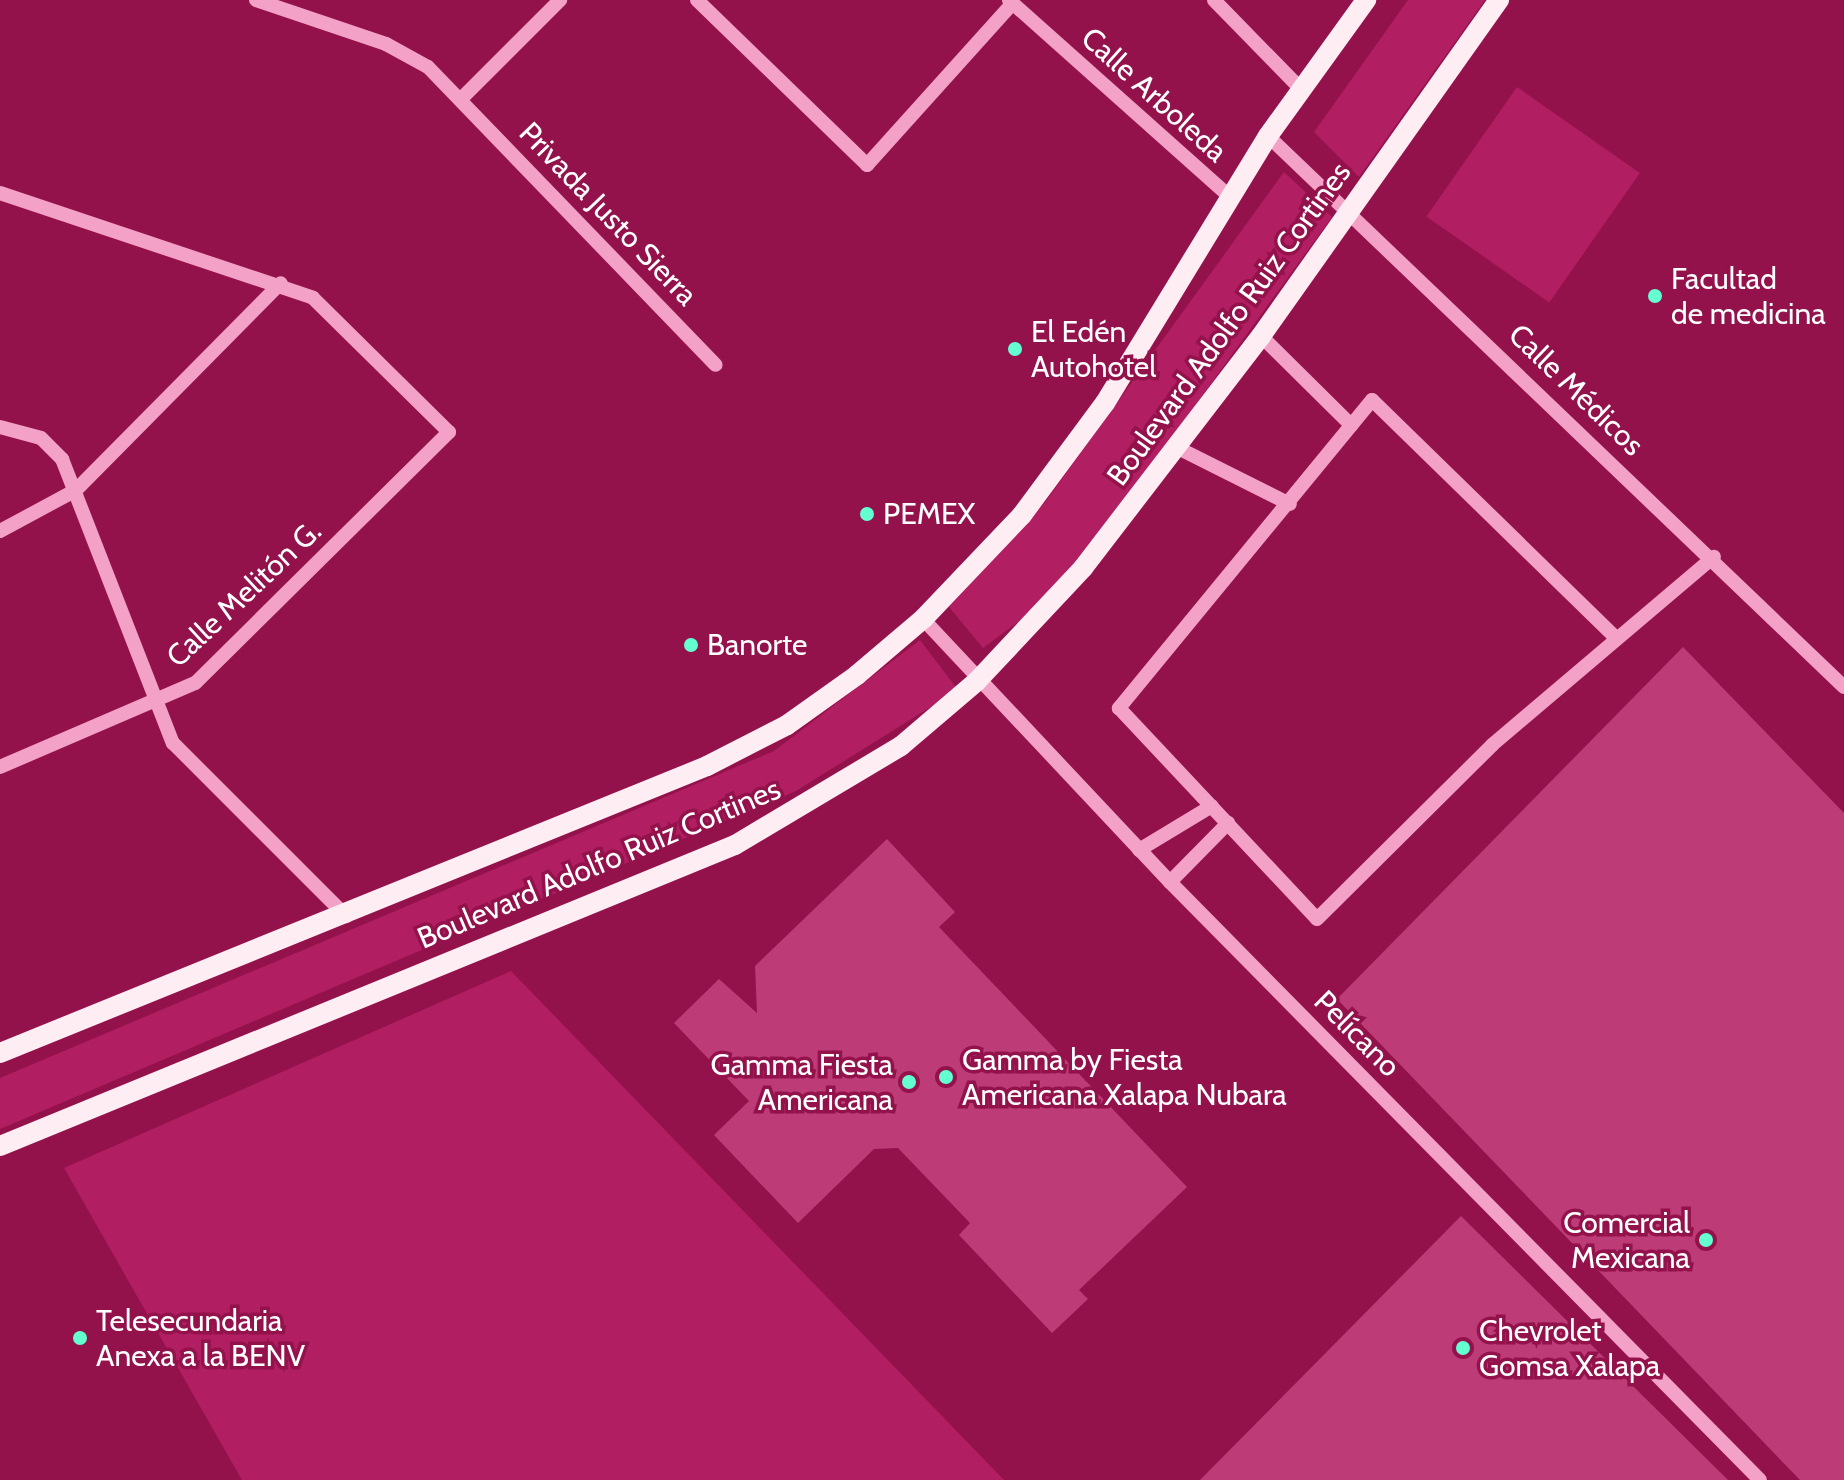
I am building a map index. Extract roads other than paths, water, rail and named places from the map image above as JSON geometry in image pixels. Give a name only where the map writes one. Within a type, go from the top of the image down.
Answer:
[{"type":"main road","name":"Boulevard Adolfo Ruiz Cortines","points":[[0,1053],[346,916],[707,766],[787,725],[923,619],[1022,515],[1105,403],[1229,196],[1268,136],[1366,0]]},
{"type":"main road","name":"Boulevard Adolfo Ruiz Cortines","points":[[0,1146],[735,845],[901,746],[977,681],[1083,568],[1261,336],[1499,0]]},
{"type":"street","name":"Privada Justo Sierra","points":[[256,0],[386,44],[462,98],[716,365]]},
{"type":"street","points":[[462,98],[560,0]]},
{"type":"street","points":[[697,0],[867,165],[1011,2]]},
{"type":"street","points":[[1214,0],[1301,89]]},
{"type":"street","name":"Calle Arboleda","points":[[1011,2],[1229,196]]},
{"type":"street","name":"Calle Médicos","points":[[1268,136],[1714,557],[1844,687]]},
{"type":"street","points":[[0,193],[281,283],[76,490],[0,531]]},
{"type":"street","name":"Calle Melitón G.","points":[[0,767],[195,683],[449,432],[313,298],[281,283]]},
{"type":"street","points":[[1261,336],[1351,425]]},
{"type":"street","points":[[1614,636],[1372,400],[1290,504],[1119,708],[1317,919],[1614,636],[1714,557]]},
{"type":"street","points":[[0,427],[41,438],[62,459],[173,743],[346,916]]},
{"type":"street","points":[[1178,448],[1290,504]]},
{"type":"street","name":"Pelícano","points":[[923,619],[977,681],[1170,882],[1760,1480]]},
{"type":"street","points":[[1139,850],[1212,806]]},
{"type":"street","points":[[1170,882],[1228,823]]},
{"type":"place","name":"Facultad de medicina","points":[[1655,296]]},
{"type":"place","name":"El Edén Autohotel","points":[[1015,349]]},
{"type":"place","name":"PEMEX","points":[[867,514]]},
{"type":"place","name":"Banorte","points":[[691,645]]},
{"type":"place","name":"Gamma by Fiesta Americana Xalapa Nubara","points":[[946,1077]]},
{"type":"place","name":"Gamma Fiesta Americana","points":[[909,1082]]},
{"type":"place","name":"Comercial Mexicana","points":[[1706,1240]]},
{"type":"place","name":"Telesecundaria Anexa a la BENV","points":[[80,1338]]},
{"type":"place","name":"Chevrolet Gomsa Xalapa","points":[[1463,1348]]}]
